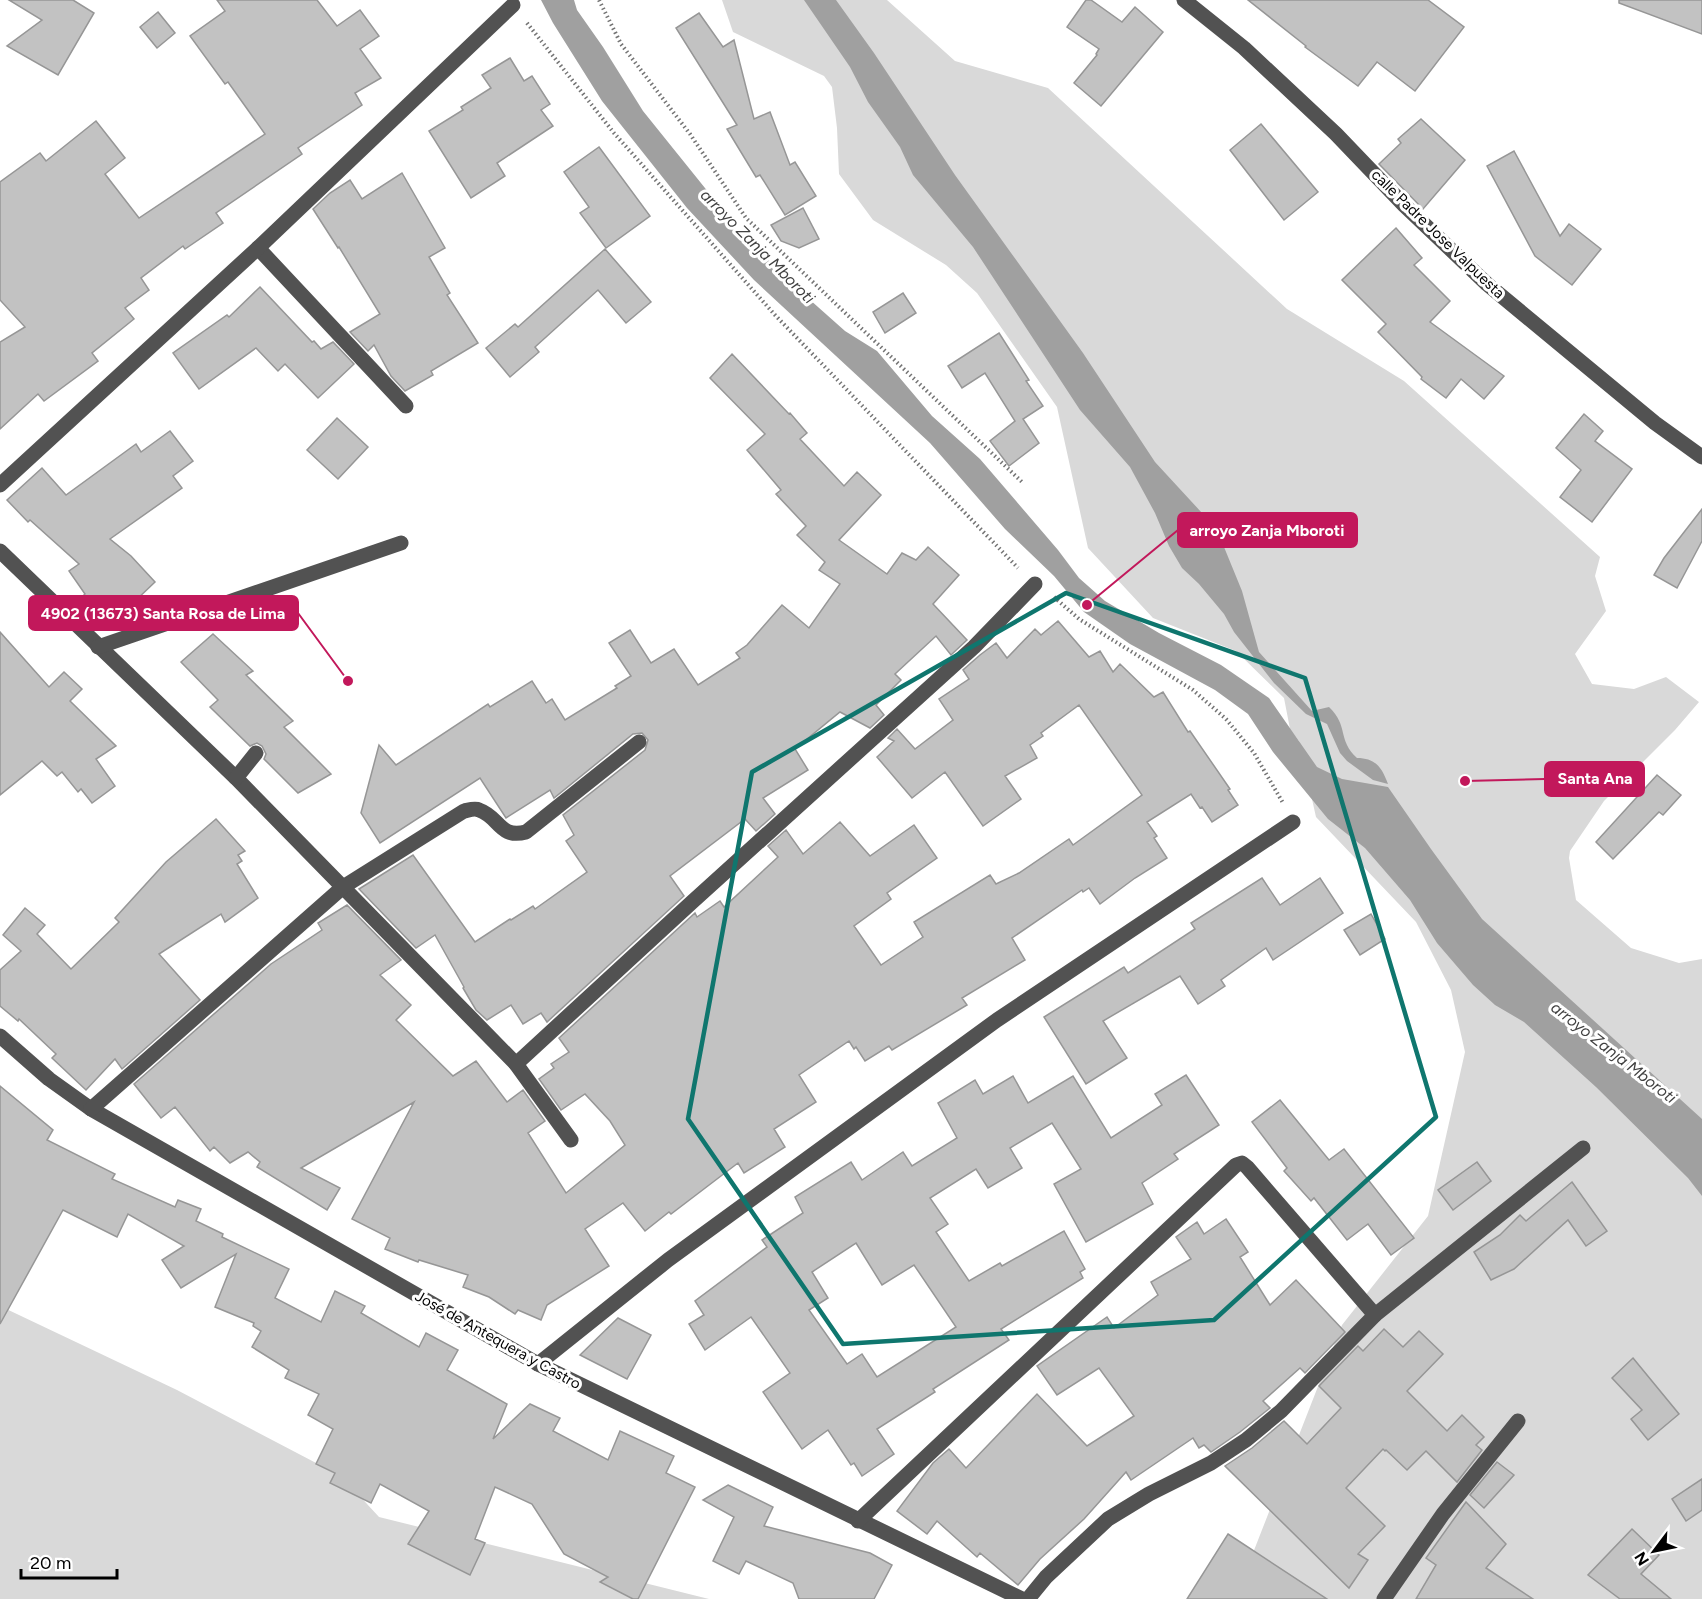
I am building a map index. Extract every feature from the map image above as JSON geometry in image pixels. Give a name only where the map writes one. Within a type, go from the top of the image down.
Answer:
[{"type":"street","name":"calle Padre Jose Valpuesta","points":[[1184,0],[1244,48],[1336,134],[1404,205],[1487,284],[1655,423],[1702,457]]},
{"type":"street","points":[[0,485],[258,248],[513,5]]},
{"type":"street","points":[[258,248],[405,406]]},
{"type":"street","points":[[98,647],[401,543]]},
{"type":"street","points":[[0,550],[236,778],[516,1064],[571,1140]]},
{"type":"street","points":[[516,1064],[974,647],[1035,584]]},
{"type":"street","points":[[91,1109],[343,886],[464,811],[477,809],[487,814],[505,831],[515,835],[526,832],[639,742]]},
{"type":"street","points":[[236,778],[256,753]]},
{"type":"street","points":[[538,1364],[668,1260],[997,1020],[1293,822]]},
{"type":"street","name":"José de Antequera y Castro","points":[[0,1036],[49,1079],[91,1109],[538,1364],[1022,1599]]},
{"type":"street","points":[[1028,1599],[1046,1577],[1108,1519],[1149,1494],[1211,1463],[1246,1440],[1281,1411],[1374,1316],[1583,1148]]},
{"type":"street","points":[[858,1521],[1236,1165],[1242,1163],[1247,1167],[1374,1316]]},
{"type":"street","points":[[1384,1599],[1443,1515],[1518,1421]]},
{"type":"path","points":[[599,0],[621,44],[690,134],[746,218],[1022,482]]},
{"type":"path","points":[[513,5],[614,133],[775,315],[1035,584],[1079,619],[1193,690],[1226,719],[1254,753],[1277,788],[1293,822]]},
{"type":"highlighted area","points":[[1066,593],[1305,678],[1436,1117],[1214,1320],[843,1344],[688,1119],[752,772]]},
{"type":"shaded area","points":[[722,0],[887,0],[955,61],[1048,88],[1287,309],[1404,381],[1600,557],[1595,576],[1606,611],[1575,654],[1592,684],[1634,689],[1666,677],[1699,702],[1675,730],[1604,801],[1570,851],[1569,858],[1576,900],[1631,948],[1679,963],[1702,959],[1702,1599],[1235,1599],[1342,1325],[1428,1216],[1465,1052],[1451,990],[1416,922],[1316,817],[1299,741],[1290,729],[1284,698],[1236,651],[1153,618],[1088,548],[1057,407],[977,293],[946,265],[873,220],[839,174],[832,87],[824,76],[733,32]]},
{"type":"shaded area","points":[[0,1306],[177,1390],[318,1464],[344,1479],[379,1517],[709,1599],[0,1599]]},
{"type":"water","points":[[541,0],[574,0],[577,10],[643,111],[742,234],[845,331],[877,351],[932,416],[980,459],[1079,578],[1105,601],[1159,633],[1221,665],[1269,698],[1317,767],[1342,779],[1388,787],[1482,919],[1702,1119],[1702,1196],[1688,1178],[1596,1087],[1524,1022],[1495,1005],[1473,985],[1437,943],[1410,900],[1365,848],[1328,819],[1273,752],[1248,714],[1215,690],[1130,644],[1084,612],[1054,576],[1005,529],[930,443],[754,280],[687,208],[602,101]]},
{"type":"water","points":[[804,0],[836,0],[955,175],[1083,353],[1155,462],[1202,513],[1224,547],[1242,591],[1259,652],[1312,711],[1329,707],[1339,720],[1351,751],[1357,758],[1374,762],[1388,784],[1373,780],[1347,761],[1340,753],[1327,724],[1306,714],[1274,683],[1234,632],[1224,614],[1182,568],[1130,467],[1080,410],[973,247],[913,175],[900,147],[868,102],[850,67]]},
{"type":"building","points":[[9,0],[73,0],[94,13],[58,75],[7,46],[42,20]]},
{"type":"building","points":[[217,0],[317,0],[337,26],[360,10],[379,36],[360,49],[381,78],[355,93],[362,105],[298,148],[302,154],[216,213],[223,223],[185,249],[183,246],[141,278],[149,290],[125,308],[134,319],[92,353],[98,361],[44,401],[38,394],[0,429],[0,342],[25,327],[0,300],[0,182],[40,153],[46,161],[96,121],[125,158],[105,174],[139,218],[265,134],[228,82],[225,84],[190,36],[225,11]]},
{"type":"building","points":[[1086,0],[1091,0],[1122,22],[1135,7],[1163,32],[1101,106],[1074,83],[1097,55],[1099,49],[1067,27]]},
{"type":"building","points":[[1248,0],[1428,0],[1464,27],[1415,91],[1377,62],[1358,86],[1305,47]]},
{"type":"building","points":[[1619,0],[1702,0],[1702,34],[1619,3]]},
{"type":"building","points":[[158,12],[175,33],[157,48],[140,27]]},
{"type":"building","points":[[699,13],[723,47],[734,40],[754,119],[770,112],[790,165],[795,162],[816,196],[785,215],[760,175],[756,177],[727,129],[737,125],[676,28]]},
{"type":"building","points":[[510,58],[524,81],[532,76],[550,104],[541,110],[553,126],[497,163],[505,176],[471,198],[429,131],[463,110],[461,107],[491,88],[482,75]]},
{"type":"building","points":[[1421,119],[1465,160],[1423,209],[1379,164],[1401,143],[1398,139]]},
{"type":"building","points":[[1261,124],[1318,192],[1284,220],[1230,150]]},
{"type":"building","points":[[599,147],[650,216],[606,248],[580,213],[589,207],[564,172]]},
{"type":"building","points":[[1514,151],[1560,236],[1569,224],[1601,249],[1572,285],[1535,256],[1487,166]]},
{"type":"building","points":[[402,173],[445,248],[429,257],[450,293],[447,295],[478,343],[431,371],[433,375],[405,391],[391,376],[374,345],[368,351],[350,332],[380,314],[313,209],[330,193],[350,180],[362,199]]},
{"type":"building","points":[[803,208],[819,239],[799,248],[781,241],[771,225]]},
{"type":"building","points":[[1396,228],[1422,258],[1414,265],[1450,301],[1430,322],[1504,376],[1484,399],[1461,379],[1446,398],[1421,379],[1422,377],[1378,332],[1386,324],[1342,280]]},
{"type":"building","points":[[605,249],[651,302],[626,323],[598,290],[535,347],[539,352],[510,377],[486,348],[515,324],[518,327]]},
{"type":"building","points":[[260,287],[312,342],[314,341],[321,349],[333,342],[354,364],[318,398],[285,364],[278,371],[256,348],[199,389],[173,353],[227,315],[229,317]]},
{"type":"building","points":[[903,293],[916,313],[885,333],[873,312]]},
{"type":"building","points":[[999,333],[1043,406],[1023,419],[1039,443],[1009,466],[990,441],[1015,421],[985,373],[962,388],[948,366]]},
{"type":"building","points":[[732,354],[807,433],[800,439],[844,486],[857,472],[881,495],[839,540],[887,574],[902,553],[916,560],[928,547],[959,575],[933,604],[967,640],[951,655],[936,636],[895,674],[901,680],[876,705],[884,715],[870,728],[840,712],[795,749],[808,770],[763,798],[775,814],[756,831],[745,819],[670,876],[684,896],[547,1022],[541,1013],[523,1024],[511,1005],[487,1020],[476,1010],[435,935],[416,948],[359,889],[413,855],[475,942],[533,906],[535,909],[587,872],[566,841],[574,835],[563,815],[645,750],[648,740],[642,733],[633,734],[554,798],[550,790],[506,818],[480,778],[380,843],[361,813],[379,745],[396,765],[488,704],[490,707],[532,681],[546,703],[552,699],[565,720],[617,688],[615,686],[631,676],[609,643],[630,630],[651,663],[674,649],[698,685],[740,658],[736,653],[747,645],[782,605],[809,628],[840,584],[819,570],[825,562],[797,535],[806,526],[776,494],[781,490],[747,450],[765,434],[710,378]]},
{"type":"building","points":[[1584,414],[1603,431],[1595,441],[1632,469],[1592,522],[1560,497],[1581,470],[1556,448]]},
{"type":"building","points":[[337,418],[368,447],[338,479],[307,450]]},
{"type":"building","points":[[170,431],[193,461],[173,476],[182,488],[110,539],[131,556],[155,582],[111,624],[82,597],[85,594],[69,571],[79,564],[30,520],[28,522],[7,500],[42,468],[66,495],[136,444],[141,452]]},
{"type":"building","points":[[1702,509],[1702,541],[1677,588],[1654,575],[1664,558]]},
{"type":"building","points":[[1058,621],[1089,657],[1100,651],[1113,672],[1120,664],[1154,697],[1163,692],[1188,732],[1190,731],[1230,789],[1228,790],[1238,805],[1212,822],[1191,794],[1147,822],[1157,836],[1154,838],[1167,858],[1100,904],[1089,888],[1083,892],[1082,890],[1012,938],[1025,960],[962,998],[967,1005],[892,1050],[889,1046],[865,1061],[849,1041],[799,1075],[816,1102],[774,1129],[785,1147],[744,1173],[738,1163],[645,1231],[623,1203],[585,1229],[609,1266],[547,1305],[541,1320],[518,1310],[515,1314],[489,1297],[463,1287],[468,1275],[419,1260],[418,1262],[385,1249],[390,1238],[352,1219],[414,1102],[301,1168],[340,1188],[327,1210],[257,1167],[260,1162],[248,1152],[230,1163],[214,1147],[210,1151],[175,1107],[161,1118],[134,1084],[271,964],[322,930],[318,923],[347,905],[401,960],[380,975],[411,1005],[396,1020],[453,1076],[476,1061],[507,1102],[523,1090],[545,1121],[528,1133],[566,1193],[625,1145],[610,1121],[585,1094],[561,1110],[539,1079],[554,1068],[551,1064],[569,1052],[559,1038],[695,913],[697,917],[720,901],[724,907],[778,857],[768,846],[786,830],[803,854],[840,822],[870,856],[914,825],[937,858],[887,893],[891,899],[854,926],[881,965],[923,937],[914,922],[990,875],[996,884],[1019,873],[1069,839],[1073,845],[1142,795],[1079,705],[1041,733],[1043,736],[1030,745],[1037,758],[1005,776],[1021,799],[983,826],[945,772],[912,798],[877,757],[894,741],[888,738],[897,729],[915,749],[953,720],[939,699],[969,679],[963,670],[980,655],[996,643],[1007,658],[1035,629],[1041,635]]},
{"type":"building","points":[[0,632],[49,687],[64,672],[82,689],[70,701],[116,746],[96,759],[115,786],[92,803],[81,789],[78,792],[62,772],[57,776],[42,761],[0,795]]},
{"type":"building","points":[[213,634],[253,671],[246,675],[293,721],[284,727],[331,774],[298,793],[264,759],[266,754],[262,746],[257,743],[250,746],[210,707],[218,700],[181,662]]},
{"type":"building","points":[[1657,775],[1681,795],[1663,815],[1659,812],[1613,859],[1596,842]]},
{"type":"building","points":[[216,819],[245,851],[238,855],[242,861],[237,864],[258,898],[225,922],[221,914],[159,954],[200,1000],[122,1069],[115,1059],[86,1090],[52,1058],[56,1054],[19,1019],[18,1021],[0,1006],[0,970],[21,951],[3,935],[25,908],[45,925],[37,934],[71,969],[119,922],[115,918],[166,862]]},
{"type":"building","points":[[1262,878],[1280,905],[1320,878],[1343,913],[1273,960],[1266,948],[1221,980],[1225,986],[1198,1004],[1180,976],[1103,1021],[1127,1058],[1086,1084],[1044,1017],[1124,967],[1128,973],[1195,929],[1191,923]]},
{"type":"building","points":[[1371,914],[1385,939],[1360,955],[1344,930]]},
{"type":"building","points":[[1186,1075],[1219,1125],[1174,1154],[1178,1159],[1142,1183],[1153,1204],[1086,1242],[1054,1184],[1081,1169],[1052,1123],[1010,1148],[1022,1168],[988,1188],[976,1169],[930,1198],[948,1224],[936,1232],[969,1281],[1000,1263],[1002,1266],[1064,1231],[1085,1269],[1080,1272],[1083,1278],[1001,1329],[1009,1340],[933,1389],[935,1392],[877,1429],[894,1454],[862,1476],[854,1463],[851,1465],[828,1430],[802,1449],[763,1392],[790,1373],[751,1317],[705,1350],[689,1324],[704,1315],[695,1301],[767,1247],[762,1240],[803,1213],[795,1197],[851,1162],[862,1180],[903,1152],[912,1166],[957,1138],[938,1103],[975,1080],[983,1094],[1013,1076],[1028,1103],[1073,1076],[1111,1138],[1162,1105],[1155,1094]],"holes":[[[856,1243],[882,1285],[914,1265],[956,1327],[877,1377],[862,1354],[847,1364],[809,1310],[828,1298],[812,1272]]]},
{"type":"building","points":[[0,1086],[53,1130],[47,1140],[115,1174],[112,1179],[175,1207],[178,1200],[201,1209],[196,1221],[223,1234],[222,1237],[289,1269],[275,1298],[321,1322],[335,1291],[365,1306],[361,1313],[419,1347],[426,1333],[458,1350],[447,1370],[507,1404],[493,1439],[530,1404],[560,1418],[553,1431],[608,1460],[620,1431],[674,1456],[666,1473],[695,1487],[638,1599],[633,1599],[600,1582],[608,1577],[564,1554],[532,1504],[495,1487],[475,1539],[485,1543],[470,1575],[408,1544],[429,1511],[380,1484],[371,1503],[330,1483],[335,1473],[316,1464],[333,1429],[308,1415],[319,1394],[285,1378],[289,1370],[252,1347],[261,1331],[253,1326],[254,1323],[215,1307],[236,1254],[181,1288],[162,1260],[184,1246],[128,1214],[117,1237],[63,1210],[0,1324]]},
{"type":"building","points":[[1280,1100],[1329,1160],[1344,1149],[1414,1238],[1391,1255],[1368,1224],[1347,1240],[1314,1198],[1311,1201],[1284,1171],[1287,1168],[1252,1122]]},
{"type":"building","points":[[1477,1162],[1491,1181],[1453,1210],[1438,1190]]},
{"type":"building","points":[[1572,1182],[1607,1231],[1586,1246],[1568,1220],[1514,1269],[1491,1280],[1474,1252],[1500,1235],[1520,1215],[1526,1221]]},
{"type":"building","points":[[1226,1219],[1248,1252],[1240,1257],[1270,1305],[1296,1280],[1345,1332],[1305,1373],[1300,1368],[1263,1401],[1270,1408],[1211,1452],[1204,1445],[1199,1448],[1193,1438],[1131,1480],[1126,1472],[1084,1519],[1040,1559],[1018,1585],[980,1553],[977,1557],[937,1521],[927,1534],[897,1511],[933,1463],[949,1449],[966,1468],[1037,1394],[1087,1446],[1134,1416],[1099,1368],[1057,1395],[1037,1366],[1107,1317],[1114,1328],[1158,1295],[1151,1282],[1191,1259],[1176,1237],[1197,1222],[1204,1234]]},
{"type":"building","points":[[618,1318],[651,1335],[627,1379],[580,1355]]},
{"type":"building","points":[[1384,1329],[1403,1347],[1419,1331],[1443,1354],[1407,1391],[1447,1431],[1462,1415],[1484,1437],[1476,1445],[1482,1450],[1457,1482],[1426,1451],[1407,1470],[1383,1449],[1346,1488],[1385,1526],[1358,1554],[1368,1560],[1349,1588],[1225,1466],[1252,1448],[1284,1421],[1307,1444],[1341,1408],[1319,1386],[1358,1346],[1363,1351]]},
{"type":"building","points":[[1633,1358],[1679,1414],[1648,1440],[1631,1419],[1642,1410],[1612,1378]]},
{"type":"building","points":[[1497,1462],[1514,1475],[1484,1508],[1470,1495]]},
{"type":"building","points":[[1702,1479],[1702,1510],[1686,1521],[1672,1499]]},
{"type":"building","points":[[728,1485],[773,1507],[764,1526],[870,1553],[892,1565],[874,1599],[799,1599],[793,1583],[746,1561],[739,1574],[713,1561],[734,1517],[703,1500]]},
{"type":"building","points":[[1466,1502],[1506,1544],[1486,1568],[1533,1599],[1416,1599],[1436,1565],[1426,1558]]},
{"type":"building","points":[[1632,1529],[1659,1555],[1641,1574],[1671,1599],[1620,1599],[1588,1575]]},
{"type":"building","points":[[1228,1534],[1327,1599],[1187,1599]]},
{"type":"place","name":"arroyo Zanja Mboroti","points":[[1087,605]]},
{"type":"place","name":"4902 (13673) Santa Rosa de Lima","points":[[348,681]]},
{"type":"place","name":"Santa Ana","points":[[1465,781]]}]
